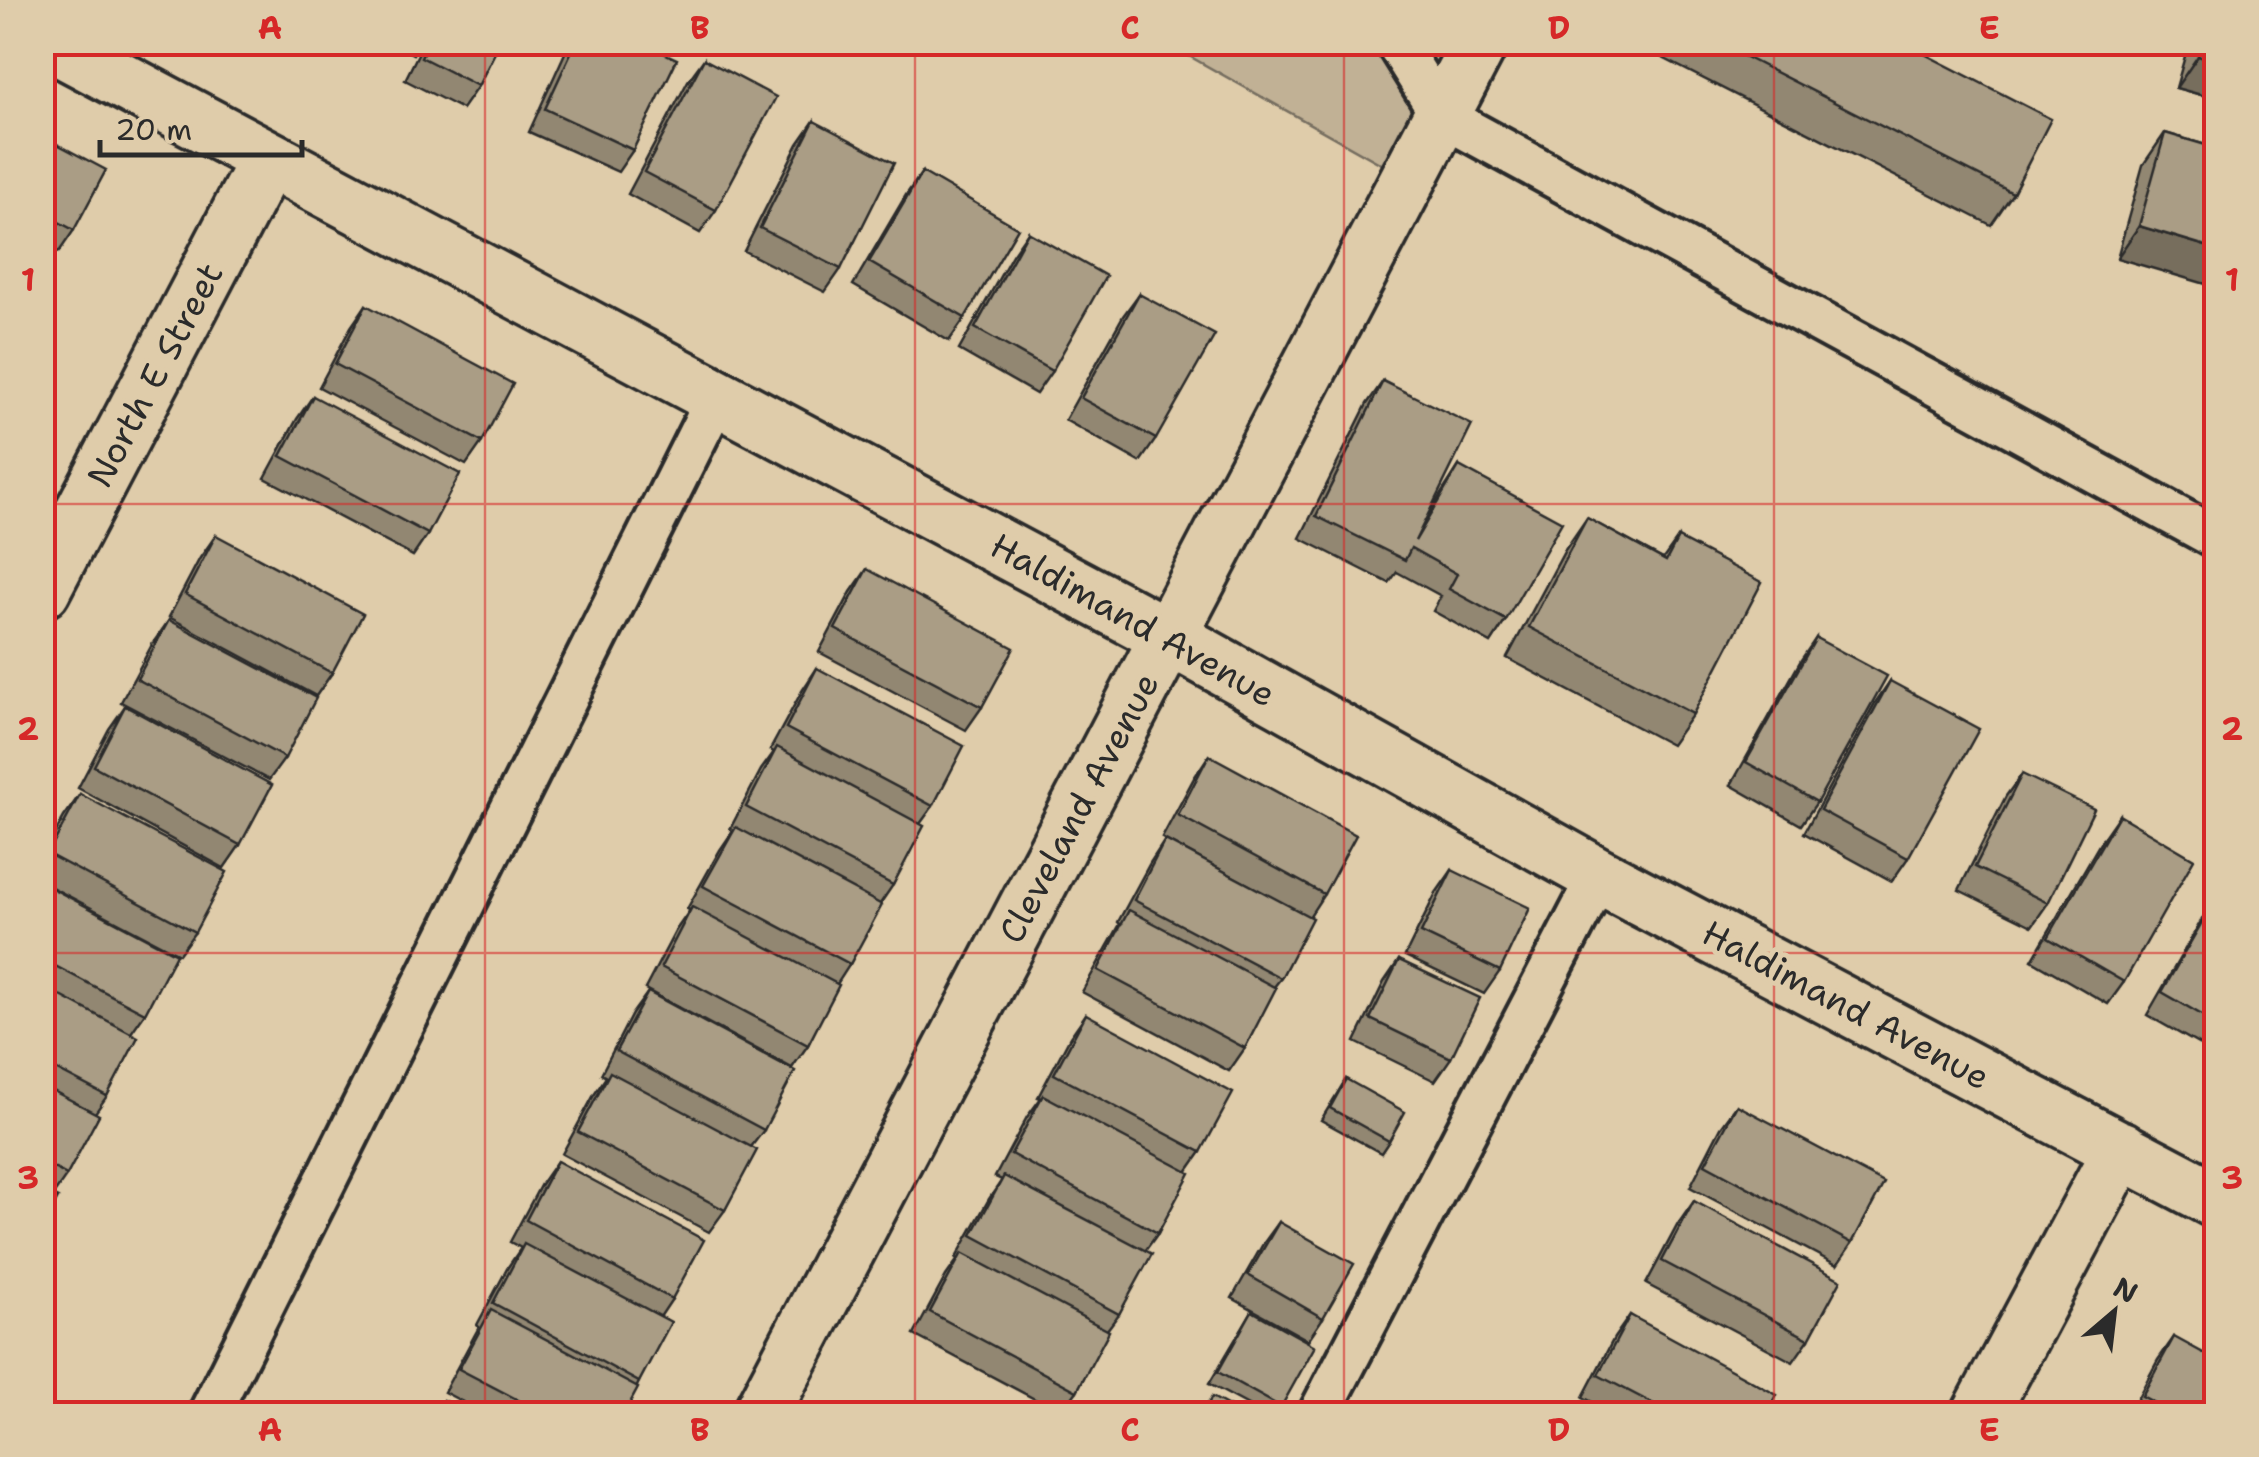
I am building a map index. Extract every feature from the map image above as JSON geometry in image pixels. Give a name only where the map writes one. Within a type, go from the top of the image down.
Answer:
[{"type":"street","name":"Haldimand Avenue","points":[[49,42],[1169,638],[1599,876],[2216,1200]]},
{"type":"street","name":"Cleveland Avenue","points":[[761,1414],[1480,42]]},
{"type":"street","name":"North E Street","points":[[42,590],[266,160]]},
{"type":"street","points":[[1980,1414],[2121,1149]]},
{"type":"lane","points":[[1396,42],[1442,116],[2216,538]]},
{"type":"lane","points":[[209,1414],[717,398]]},
{"type":"lane","points":[[1319,1414],[1599,876]]},
{"type":"shaded area","points":[[1166,43],[1480,43],[1408,179]]},
{"type":"building","points":[[428,42],[500,42],[478,86],[421,57]]},
{"type":"building","points":[[576,42],[640,42],[677,59],[633,150],[545,109]]},
{"type":"building","points":[[1716,42],[1901,42],[2051,119],[2013,193]]},
{"type":"building","points":[[2202,42],[2216,42],[2216,61],[2198,56]]},
{"type":"building","points":[[704,59],[776,97],[716,210],[644,172]]},
{"type":"building","points":[[814,121],[894,163],[841,269],[760,228]]},
{"type":"building","points":[[2165,133],[2216,148],[2216,249],[2139,226]]},
{"type":"building","points":[[42,136],[106,170],[74,230],[42,213]]},
{"type":"building","points":[[922,172],[1018,228],[965,318],[869,262]]},
{"type":"building","points":[[1028,232],[1106,276],[1052,371],[975,328]]},
{"type":"building","points":[[42,265],[50,269],[42,282]]},
{"type":"building","points":[[1139,294],[1215,335],[1156,439],[1081,398]]},
{"type":"building","points":[[366,305],[513,384],[482,442],[335,364]]},
{"type":"building","points":[[1383,381],[1472,425],[1415,541],[1459,466],[1562,522],[1506,620],[1449,589],[1457,574],[1411,548],[1405,560],[1316,516]]},
{"type":"building","points":[[313,396],[460,474],[428,534],[281,456]]},
{"type":"building","points":[[1587,518],[1666,561],[1678,538],[1762,582],[1693,714],[1529,627]]},
{"type":"building","points":[[216,535],[363,614],[332,673],[185,594]]},
{"type":"building","points":[[867,569],[1014,648],[982,707],[835,629]]},
{"type":"building","points":[[169,620],[316,698],[285,758],[137,679]]},
{"type":"building","points":[[1816,638],[1887,676],[1817,802],[1746,762]]},
{"type":"building","points":[[817,668],[964,746],[933,806],[786,728]]},
{"type":"building","points":[[1890,681],[1979,729],[1908,858],[1820,810]]},
{"type":"building","points":[[125,706],[272,785],[240,845],[94,766]]},
{"type":"building","points":[[777,747],[924,826],[893,885],[746,807]]},
{"type":"building","points":[[1209,755],[1356,835],[1324,894],[1178,815]]},
{"type":"building","points":[[2022,774],[2094,809],[2048,903],[1975,867]]},
{"type":"building","points":[[80,794],[227,872],[195,932],[48,854]]},
{"type":"building","points":[[2119,815],[2194,859],[2124,982],[2048,938]]},
{"type":"building","points":[[736,827],[882,905],[850,964],[703,886]]},
{"type":"building","points":[[1165,840],[1312,918],[1281,978],[1134,900]]},
{"type":"building","points":[[1452,870],[1530,908],[1500,971],[1421,933]]},
{"type":"building","points":[[42,883],[176,954],[145,1013],[42,959]]},
{"type":"building","points":[[2216,898],[2216,1023],[2162,992]]},
{"type":"building","points":[[692,907],[839,985],[808,1045],[661,967]]},
{"type":"building","points":[[1129,910],[1276,988],[1245,1048],[1098,970]]},
{"type":"building","points":[[1399,960],[1480,998],[1451,1058],[1370,1019]]},
{"type":"building","points":[[42,986],[138,1037],[107,1096],[42,1062]]},
{"type":"building","points":[[648,992],[795,1071],[764,1130],[616,1051]]},
{"type":"building","points":[[1086,1014],[1233,1093],[1201,1152],[1054,1074]]},
{"type":"building","points":[[610,1072],[757,1150],[725,1210],[578,1132]]},
{"type":"building","points":[[1346,1079],[1405,1112],[1389,1141],[1330,1108]]},
{"type":"building","points":[[42,1085],[99,1115],[67,1175],[42,1162]]},
{"type":"building","points":[[1043,1095],[1190,1173],[1158,1233],[1011,1154]]},
{"type":"building","points":[[1737,1105],[1884,1183],[1852,1243],[1705,1164]]},
{"type":"building","points":[[557,1161],[704,1240],[672,1299],[526,1220]]},
{"type":"building","points":[[1004,1176],[1152,1254],[1119,1314],[972,1235]]},
{"type":"building","points":[[42,1190],[58,1198],[42,1228]]},
{"type":"building","points":[[1694,1201],[1841,1280],[1809,1339],[1662,1261]]},
{"type":"building","points":[[1279,1222],[1354,1264],[1323,1318],[1248,1275]]},
{"type":"building","points":[[524,1244],[671,1322],[639,1382],[493,1303]]},
{"type":"building","points":[[962,1253],[1109,1331],[1077,1391],[930,1312]]},
{"type":"building","points":[[491,1310],[638,1388],[624,1414],[545,1414],[459,1369]]},
{"type":"building","points":[[1252,1311],[1315,1346],[1281,1407],[1218,1372]]},
{"type":"building","points":[[1630,1315],[1777,1395],[1767,1414],[1673,1414],[1598,1375]]},
{"type":"building","points":[[2174,1337],[2216,1360],[2216,1414],[2176,1414],[2142,1396]]},
{"type":"building","points":[[1212,1397],[1244,1414],[1202,1414]]},
{"type":"building","points":[[443,1400],[470,1414],[435,1414]]}]
